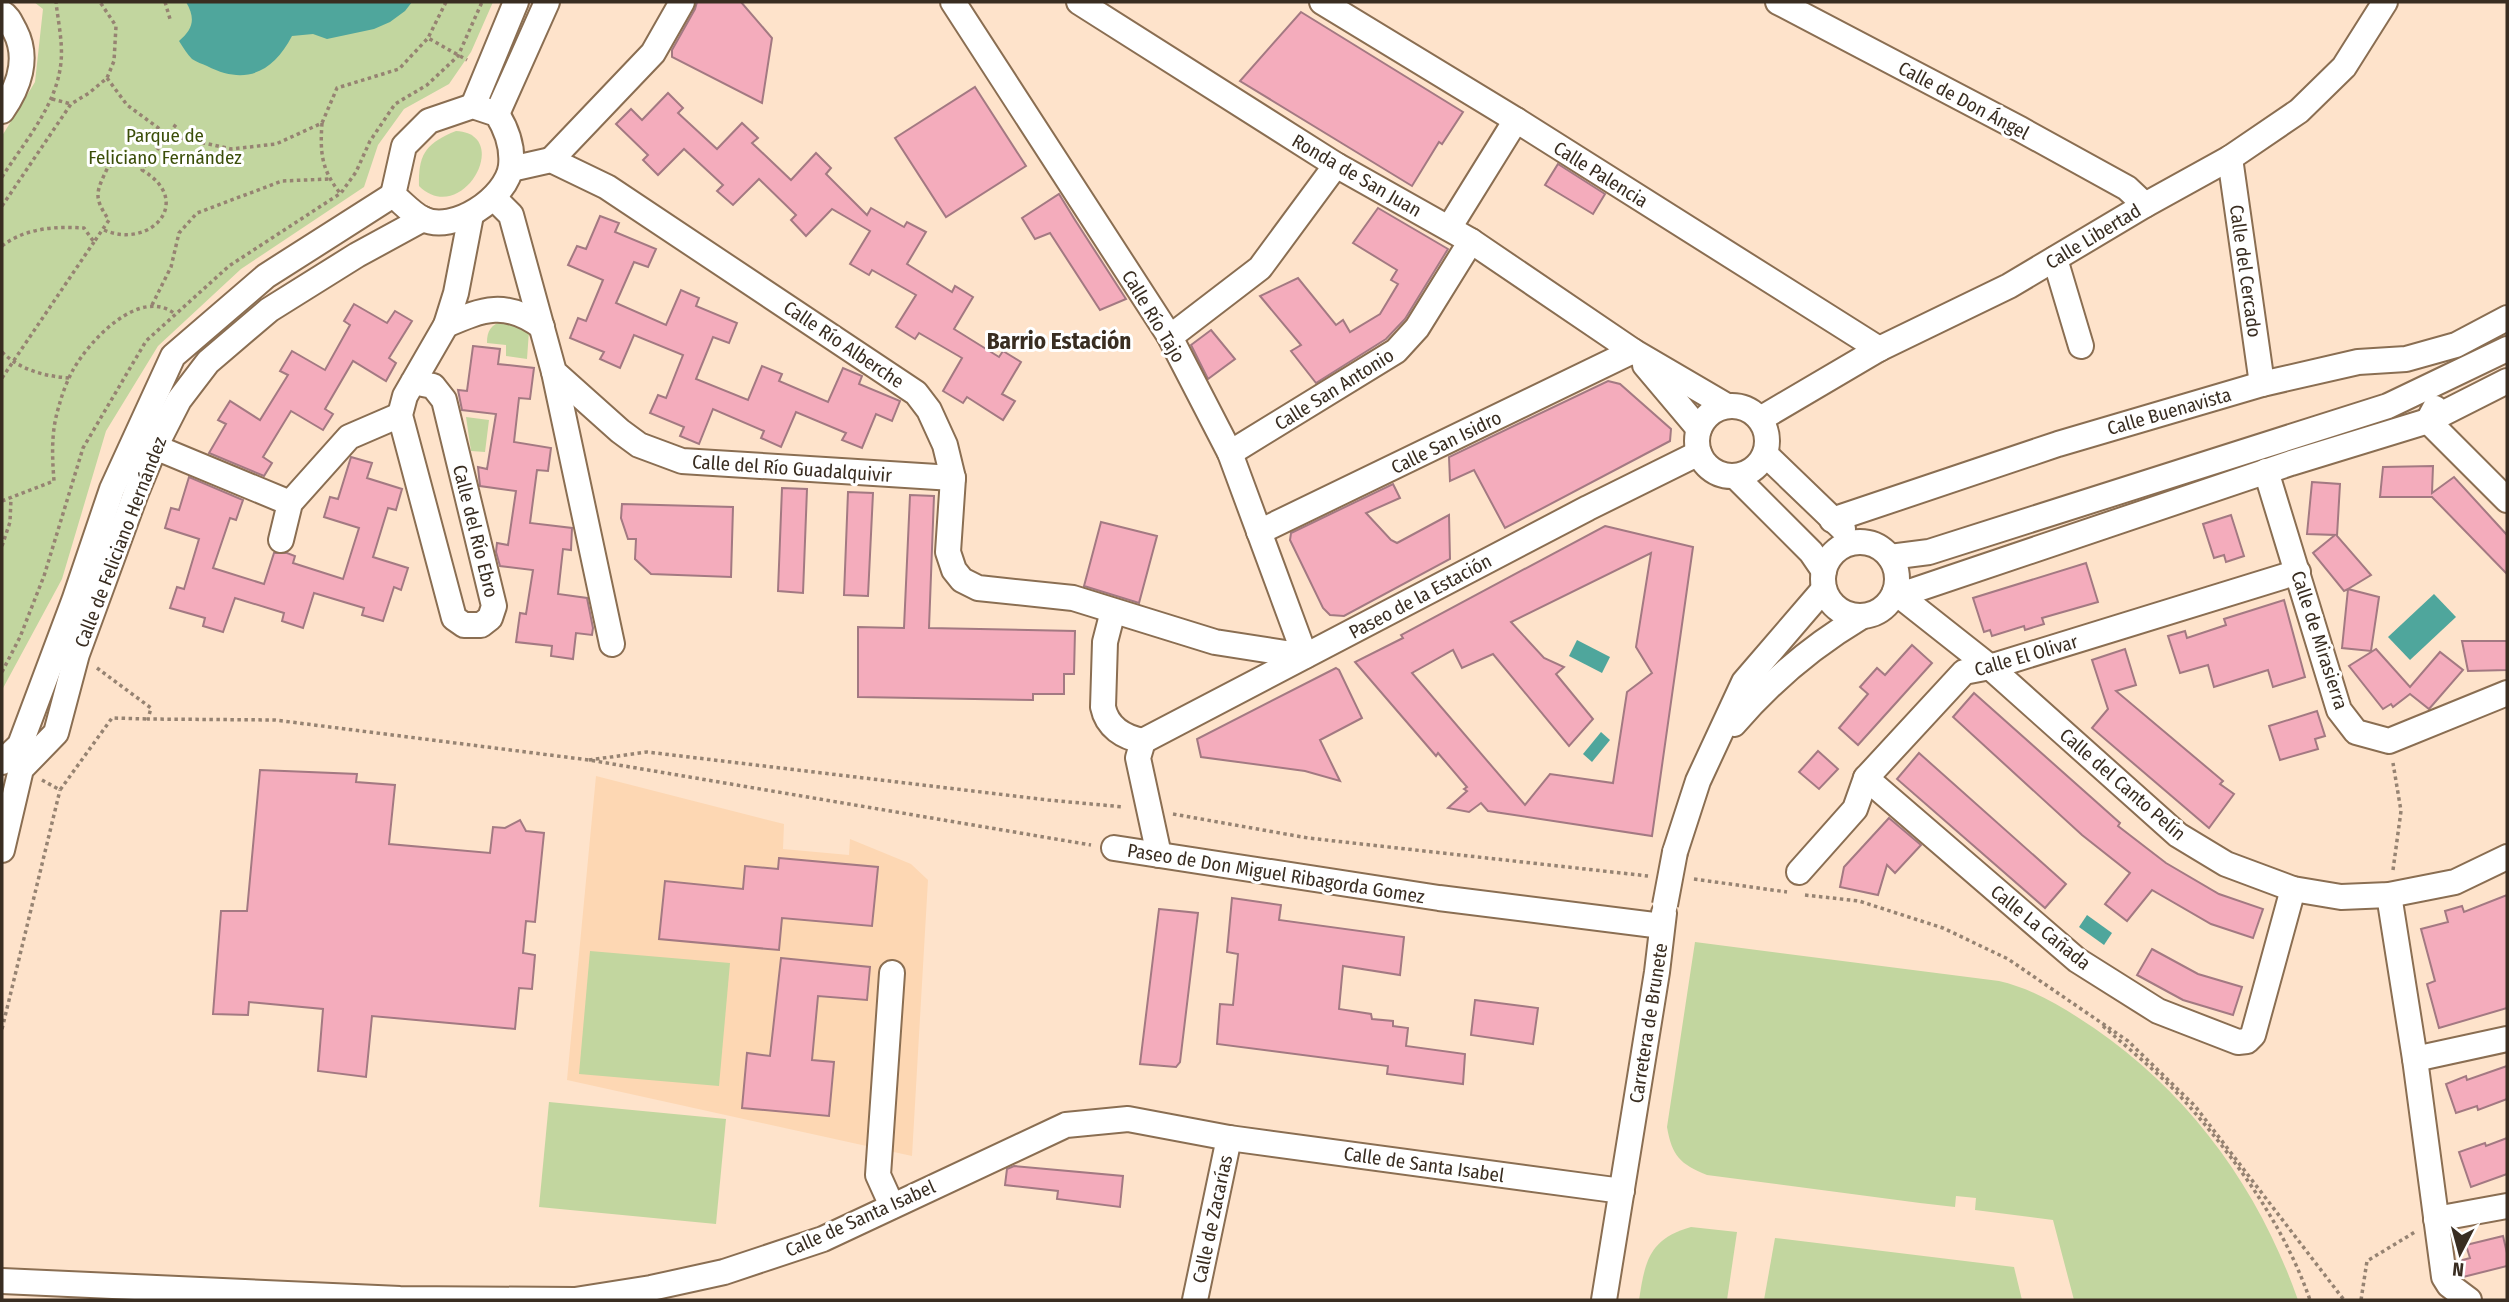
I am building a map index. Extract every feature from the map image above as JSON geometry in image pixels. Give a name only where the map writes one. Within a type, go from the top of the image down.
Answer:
[{"type":"street","points":[[473,106],[516,2]]},
{"type":"street","points":[[498,114],[473,106],[429,121],[404,146],[393,195],[423,219],[440,222],[471,215],[494,198],[511,169],[508,138],[498,114],[547,2]]},
{"type":"street","points":[[511,169],[551,160],[653,53],[682,2]]},
{"type":"street","name":"Calle Río Tajo","points":[[953,2],[1170,337],[1230,453],[1305,656]]},
{"type":"street","name":"Ronda de San Juan","points":[[1079,2],[1336,164],[1471,241],[1633,352],[1727,406],[1741,406],[1760,419]]},
{"type":"street","name":"Calle Palencia","points":[[1322,2],[1354,10],[1516,120],[1879,349]]},
{"type":"street","name":"Calle de Don Ángel","points":[[1778,2],[2092,168],[2127,188],[2145,205]]},
{"type":"street","name":"Calle Libertad","points":[[1760,419],[1879,349],[2009,286],[2230,158],[2299,111],[2344,67],[2385,2]]},
{"type":"street","points":[[2,13],[7,15],[21,43],[20,77],[2,111]]},
{"type":"street","points":[[1449,228],[1516,120]]},
{"type":"street","name":"Calle del Cercado","points":[[2230,158],[2262,384]]},
{"type":"street","name":"Calle Río Alberche","points":[[551,160],[607,187],[916,393],[929,410],[944,445],[953,478],[948,552],[954,570],[962,580],[978,588],[1073,598],[1215,642],[1305,656]]},
{"type":"street","points":[[1170,337],[1260,268],[1336,164]]},
{"type":"street","name":"Calle de Feliciano Hernández","points":[[2,850],[11,765],[74,601],[112,489],[173,356],[266,276],[393,195]]},
{"type":"street","points":[[494,198],[512,215],[554,372],[612,644]]},
{"type":"street","points":[[281,540],[290,503],[349,437],[400,415],[405,396],[446,325],[456,293],[471,215]]},
{"type":"street","name":"Calle de Feliciano Hernández","points":[[11,765],[55,733],[77,654],[136,492],[179,400],[208,362],[269,310],[357,255],[423,219]]},
{"type":"street","name":"Calle San Antonio","points":[[1230,453],[1396,351],[1417,328],[1471,241]]},
{"type":"street","points":[[2055,259],[2081,346]]},
{"type":"street","points":[[446,325],[481,310],[507,310],[528,316],[542,327]]},
{"type":"street","name":"Calle Buenavista","points":[[1832,520],[2058,444],[2262,384],[2358,362],[2406,359],[2456,345],[2507,318]]},
{"type":"street","points":[[1890,556],[1929,552],[2388,406],[2507,349]]},
{"type":"street","name":"Ronda de San Juan","points":[[1633,352],[1699,441],[1705,464],[1719,474],[1735,476],[1811,552],[1824,580]]},
{"type":"street","name":"Calle San Isidro","points":[[1259,532],[1633,352]]},
{"type":"street","points":[[2428,421],[2437,402],[2507,367]]},
{"type":"street","name":"Calle del Río Guadalquivir","points":[[554,372],[639,445],[682,461],[953,478]]},
{"type":"street","points":[[1895,592],[1912,591],[2266,471],[2428,421],[2507,381]]},
{"type":"street","name":"Calle del Río Ebro","points":[[400,415],[454,618],[464,625],[481,625],[490,618],[494,606],[444,400],[433,386],[413,382]]},
{"type":"street","points":[[1699,441],[1706,416],[1727,406]]},
{"type":"street","points":[[1735,476],[1749,472],[1765,454],[1768,440],[1760,419]]},
{"type":"street","points":[[2428,421],[2507,500]]},
{"type":"street","name":"Paseo de la Estación","points":[[1143,741],[1305,656],[1699,441]]},
{"type":"street","points":[[155,447],[290,503]]},
{"type":"street","points":[[1765,454],[1832,520],[1860,542]]},
{"type":"street","name":"Calle de Mirasierra","points":[[2266,471],[2339,710],[2356,732],[2389,741]]},
{"type":"street","points":[[1860,542],[1871,544],[1890,556],[1897,573],[1895,592],[1882,610],[1861,617],[1838,609],[1829,600],[1824,580],[1828,560],[1837,550],[1860,542]]},
{"type":"street","name":"Calle El Olivar","points":[[1799,872],[1855,808],[1866,778],[1964,672],[1990,667],[2298,572]]},
{"type":"street","name":"Carretera de Brunete","points":[[1604,1300],[1675,852],[1698,781],[1744,682],[1824,580]]},
{"type":"street","name":"Calle del Canto Pelín","points":[[1895,592],[1990,667],[2178,835],[2226,864],[2293,889],[2341,897],[2389,895],[2455,882],[2507,857]]},
{"type":"street","points":[[1114,611],[1105,642],[1103,707],[1105,717],[1118,732],[1130,739],[1143,741],[1138,758],[1159,855]]},
{"type":"street","name":"Carretera de Brunete","points":[[1711,751],[1757,697],[1830,637],[1861,617]]},
{"type":"street","points":[[2389,741],[2507,693]]},
{"type":"street","name":"Calle La Cañada","points":[[1866,778],[2077,960],[2158,1011],[2238,1042],[2247,1041],[2253,1035],[2293,889]]},
{"type":"street","name":"Paseo de Don Miguel Ribagorda Gomez","points":[[1114,848],[1438,898],[1664,916]]},
{"type":"street","points":[[2389,895],[2415,1059],[2444,1277],[2449,1285],[2469,1300]]},
{"type":"street","points":[[892,973],[878,1175],[892,1206]]},
{"type":"street","points":[[2415,1059],[2507,1039]]},
{"type":"street","name":"Calle de Santa Isabel","points":[[2,1281],[400,1299],[575,1300],[651,1288],[724,1272],[823,1239],[1066,1125],[1128,1119],[1229,1138],[1622,1191]]},
{"type":"street","name":"Calle de Zacarías","points":[[1195,1300],[1229,1138]]},
{"type":"street","points":[[2436,1219],[2507,1206]]},
{"type":"path","points":[[2,177],[52,99],[62,58],[56,2]]},
{"type":"path","points":[[2,206],[71,104],[107,78],[114,61],[116,26],[100,2]]},
{"type":"path","points":[[166,2],[170,19]]},
{"type":"path","points":[[341,193],[330,179],[320,151],[322,123],[337,88],[399,69],[428,38],[446,2]]},
{"type":"path","points":[[428,38],[458,56],[487,68]]},
{"type":"path","points":[[107,78],[127,105],[168,135],[231,149],[276,144],[322,123]]},
{"type":"path","points":[[52,99],[71,104]]},
{"type":"path","points":[[103,230],[118,236],[139,235],[158,222],[167,205],[164,188],[155,177],[142,170],[177,123]]},
{"type":"path","points":[[2,378],[110,220],[98,203],[97,190],[107,167],[126,159],[148,163]]},
{"type":"path","points":[[152,306],[171,267],[178,233],[197,213],[282,181],[330,179]]},
{"type":"path","points":[[2,246],[22,235],[58,226],[84,228],[94,242]]},
{"type":"path","points":[[2,501],[54,481],[51,440],[58,407],[69,378],[95,341],[127,313],[152,306],[167,308],[181,319]]},
{"type":"path","points":[[2,352],[12,363],[46,376],[69,378]]},
{"type":"path","points":[[2,546],[10,522],[11,498]]},
{"type":"path","points":[[77,654],[152,708],[148,719]]},
{"type":"path","points":[[2,1029],[16,962],[60,790],[112,718],[275,720],[589,760],[1114,848]]},
{"type":"path","points":[[2389,741],[2401,811],[2389,895]]},
{"type":"path","points":[[589,760],[647,752],[1150,810],[1308,838],[1658,876]]},
{"type":"path","points":[[11,765],[60,790]]},
{"type":"path","points":[[1689,879],[1859,901],[1943,928],[2008,959],[2128,1041],[2195,1106],[2344,1300]]},
{"type":"path","points":[[2088,1013],[2165,1082],[2189,1106],[2223,1148],[2270,1214],[2304,1282],[2310,1300]]},
{"type":"path","points":[[2361,1300],[2367,1261],[2436,1219]]},
{"type":"shaded area","points":[[596,776],[784,824],[783,849],[849,855],[850,839],[911,864],[928,880],[912,1156],[567,1080]]},
{"type":"green space","name":"Parque de Feliciano Fernández","points":[[34,2],[493,2],[471,52],[449,84],[404,109],[378,145],[364,187],[241,269],[158,346],[106,431],[62,579],[2,690],[2,136],[35,82],[43,9]]},
{"type":"green space","points":[[456,131],[473,136],[481,147],[481,161],[465,188],[451,196],[435,196],[419,186],[422,158],[437,140]]},
{"type":"green space","points":[[503,321],[521,324],[529,331],[527,359],[506,356],[506,345],[487,343],[490,329]]},
{"type":"green space","points":[[466,417],[489,420],[485,452],[471,451]]},
{"type":"green space","points":[[1695,942],[1999,981],[2037,994],[2060,1006],[2129,1054],[2191,1114],[2242,1183],[2282,1259],[2298,1300],[2074,1300],[2053,1220],[1975,1210],[1976,1198],[1956,1196],[1955,1207],[1707,1175],[1690,1167],[1675,1152],[1667,1127]]},
{"type":"green space","points":[[590,951],[730,963],[719,1086],[579,1074]]},
{"type":"green space","points":[[549,1102],[726,1119],[716,1224],[539,1207]]},
{"type":"green space","points":[[1691,1227],[1737,1232],[1727,1300],[1639,1300],[1647,1263],[1652,1253],[1666,1238]]},
{"type":"green space","points":[[1775,1238],[2014,1267],[2022,1300],[1764,1300]]},
{"type":"water","points":[[186,2],[412,2],[390,22],[374,29],[327,39],[313,34],[292,36],[267,67],[246,75],[234,75],[195,61],[179,41],[192,23]]},
{"type":"water","points":[[2434,594],[2456,617],[2410,660],[2388,637]]},
{"type":"water","points":[[1577,640],[1610,657],[1602,673],[1569,656]]},
{"type":"water","points":[[1601,732],[1610,740],[1592,762],[1583,754]]},
{"type":"water","points":[[2087,915],[2112,933],[2104,945],[2079,927]]},
{"type":"building","points":[[697,2],[741,2],[772,38],[762,103],[672,57],[672,50]]},
{"type":"building","points":[[1301,12],[1463,112],[1442,144],[1439,142],[1412,186],[1240,81]]},
{"type":"building","points":[[975,87],[1026,166],[946,217],[895,138]]},
{"type":"building","points":[[668,93],[683,108],[678,113],[717,149],[742,123],[758,138],[752,143],[791,180],[816,153],[831,168],[826,174],[867,215],[871,208],[904,227],[907,222],[926,232],[907,264],[952,292],[955,286],[973,297],[954,329],[999,357],[1003,351],[1021,362],[1002,394],[1015,401],[1003,420],[967,397],[963,403],[943,391],[962,358],[919,333],[915,339],[896,327],[916,295],[872,270],[869,275],[850,264],[870,231],[832,209],[806,236],[791,220],[796,215],[759,179],[733,205],[717,191],[723,185],[684,149],[658,175],[643,160],[648,155],[616,124],[631,109],[642,120]]},
{"type":"building","points":[[1558,164],[1605,194],[1593,214],[1545,185]]},
{"type":"building","points":[[1059,194],[1126,299],[1100,310],[1050,233],[1035,239],[1022,218]]},
{"type":"building","points":[[1378,208],[1448,249],[1405,319],[1386,339],[1316,383],[1291,351],[1301,345],[1260,296],[1298,278],[1336,325],[1343,320],[1350,332],[1380,314],[1398,284],[1391,280],[1397,270],[1353,243]]},
{"type":"building","points":[[600,216],[619,223],[615,232],[656,249],[648,267],[634,262],[616,303],[666,325],[681,290],[699,298],[696,306],[737,323],[729,343],[713,337],[696,379],[748,400],[762,366],[782,374],[779,381],[828,402],[843,368],[862,376],[859,384],[900,401],[892,421],[876,414],[862,448],[842,440],[846,433],[796,412],[781,447],[761,438],[764,431],[713,409],[699,444],[680,436],[684,427],[650,413],[658,395],[666,398],[683,355],[634,335],[620,368],[600,359],[604,352],[570,338],[578,318],[586,321],[603,280],[568,265],[577,246],[586,249]]},
{"type":"building","points":[[354,304],[387,323],[395,311],[412,321],[389,358],[396,363],[386,381],[353,361],[325,409],[333,414],[323,430],[291,411],[263,457],[272,463],[264,476],[209,453],[226,424],[218,420],[230,401],[260,420],[288,375],[280,371],[292,351],[325,370],[350,325],[344,321]]},
{"type":"building","points":[[1211,330],[1235,359],[1208,379],[1191,345]]},
{"type":"building","points":[[473,346],[500,349],[498,364],[534,368],[530,399],[519,398],[514,442],[551,448],[548,471],[537,470],[530,523],[572,528],[571,550],[563,549],[558,594],[587,598],[593,628],[592,635],[576,633],[573,659],[551,656],[552,646],[516,642],[520,613],[526,614],[533,570],[500,566],[496,552],[497,543],[508,545],[516,491],[480,486],[478,467],[487,469],[496,414],[462,410],[458,390],[467,391]]},
{"type":"building","points":[[1608,381],[1620,384],[1671,429],[1670,441],[1505,528],[1474,470],[1450,481],[1449,457]]},
{"type":"building","points":[[351,457],[372,463],[367,478],[402,489],[396,510],[388,508],[373,557],[408,568],[401,590],[394,587],[383,621],[362,615],[364,608],[314,593],[303,628],[282,621],[284,613],[235,598],[223,632],[203,626],[205,618],[170,608],[177,587],[184,589],[199,539],[165,528],[171,508],[179,510],[189,477],[243,500],[236,520],[230,518],[213,568],[264,584],[274,553],[287,553],[295,556],[293,563],[343,579],[359,528],[324,517],[330,497],[338,499]]},
{"type":"building","points":[[2433,466],[2432,493],[2454,477],[2507,535],[2507,574],[2432,497],[2380,497],[2383,467]]},
{"type":"building","points":[[2312,482],[2340,484],[2337,536],[2371,575],[2344,591],[2313,553],[2335,535],[2307,534]]},
{"type":"building","points":[[1393,484],[1400,498],[1366,513],[1397,543],[1449,515],[1450,559],[1344,616],[1330,615],[1323,608],[1290,540],[1291,533]]},
{"type":"building","points":[[782,488],[807,489],[803,593],[778,591]]},
{"type":"building","points":[[848,492],[873,493],[868,596],[844,595]]},
{"type":"building","points":[[910,495],[934,496],[929,628],[1075,631],[1074,674],[1064,674],[1064,694],[1033,694],[1033,700],[858,697],[858,627],[904,628]]},
{"type":"building","points":[[622,504],[733,507],[731,577],[651,574],[635,559],[636,539],[628,539],[621,518]]},
{"type":"building","points":[[2231,515],[2244,556],[2226,562],[2224,555],[2214,558],[2203,524]]},
{"type":"building","points":[[1101,522],[1157,536],[1139,603],[1084,586]]},
{"type":"building","points":[[1605,526],[1693,547],[1652,836],[1488,811],[1481,803],[1469,812],[1448,808],[1467,791],[1464,789],[1467,787],[1438,753],[1436,756],[1355,662],[1403,638],[1401,635]],"holes":[[[1651,553],[1636,647],[1652,673],[1627,692],[1613,783],[1550,774],[1525,805],[1412,673],[1453,650],[1462,668],[1493,654],[1569,746],[1593,719],[1556,674],[1564,667],[1544,658],[1511,622]]]},
{"type":"building","points":[[2086,563],[2098,602],[2042,618],[2044,624],[2025,630],[2024,626],[1992,636],[1990,630],[1984,632],[1973,598]]},
{"type":"building","points":[[2348,589],[2379,597],[2371,651],[2342,648]]},
{"type":"building","points":[[2284,600],[2305,677],[2273,687],[2268,670],[2214,687],[2208,665],[2180,673],[2168,636],[2185,631],[2187,638],[2226,625],[2224,619]]},
{"type":"building","points":[[2462,641],[2507,641],[2507,670],[2468,671]]},
{"type":"building","points":[[1912,645],[1932,663],[1858,745],[1839,728],[1868,694],[1860,687],[1877,668],[1885,675]]},
{"type":"building","points":[[2125,649],[2136,685],[2116,691],[2223,781],[2220,784],[2234,794],[2209,828],[2092,728],[2108,709],[2092,660]]},
{"type":"building","points":[[2376,649],[2410,687],[2440,652],[2463,670],[2429,709],[2410,694],[2393,707],[2391,704],[2383,709],[2349,666]]},
{"type":"building","points":[[1336,668],[1362,718],[1320,740],[1340,781],[1305,771],[1201,757],[1197,739]]},
{"type":"building","points":[[1974,693],[2120,823],[2118,826],[2166,863],[2219,894],[2263,909],[2253,938],[2211,924],[2152,890],[2127,921],[2105,904],[2130,873],[2082,835],[1953,717]]},
{"type":"building","points":[[2317,711],[2325,736],[2315,739],[2318,749],[2280,760],[2269,726]]},
{"type":"building","points":[[1818,751],[1838,769],[1819,789],[1799,772]]},
{"type":"building","points":[[1919,753],[2066,884],[2045,908],[1897,779]]},
{"type":"building","points":[[260,770],[357,774],[356,782],[395,785],[389,844],[490,853],[493,827],[505,828],[520,820],[526,831],[544,833],[535,922],[526,921],[523,953],[535,955],[532,989],[519,988],[515,1029],[372,1016],[366,1077],[318,1071],[323,1009],[249,1002],[248,1015],[213,1014],[221,911],[247,911]]},
{"type":"building","points":[[1889,818],[1921,845],[1895,873],[1887,865],[1878,895],[1840,887],[1844,867]]},
{"type":"building","points":[[779,858],[878,867],[872,926],[782,918],[779,950],[659,939],[665,881],[743,889],[745,866],[778,869]]},
{"type":"building","points":[[2507,895],[2507,1008],[2439,1028],[2427,984],[2435,981],[2421,929],[2448,922],[2445,911],[2462,906],[2464,912]]},
{"type":"building","points":[[1232,898],[1281,905],[1279,920],[1404,937],[1400,975],[1343,966],[1339,1009],[1371,1014],[1372,1019],[1393,1021],[1393,1026],[1408,1028],[1406,1046],[1465,1054],[1463,1084],[1387,1074],[1388,1066],[1217,1044],[1220,1004],[1233,1005],[1238,954],[1227,952]]},
{"type":"building","points":[[1159,909],[1198,913],[1180,1062],[1176,1067],[1140,1064]]},
{"type":"building","points":[[2152,949],[2198,974],[2242,987],[2233,1015],[2183,1000],[2137,975]]},
{"type":"building","points":[[781,958],[870,967],[867,1000],[818,996],[812,1060],[834,1062],[829,1116],[742,1108],[747,1053],[770,1056]]},
{"type":"building","points":[[1475,1000],[1538,1008],[1533,1044],[1471,1035]]},
{"type":"building","points":[[2507,1066],[2507,1099],[2478,1110],[2477,1106],[2456,1113],[2446,1084],[2466,1076],[2467,1080]]},
{"type":"building","points":[[2507,1138],[2507,1174],[2471,1187],[2459,1152]]},
{"type":"building","points":[[1014,1166],[1123,1176],[1120,1207],[1057,1199],[1058,1191],[1005,1185],[1007,1169]]},
{"type":"building","points":[[2503,1236],[2507,1266],[2463,1277],[2459,1261],[2470,1258],[2466,1245]]},
{"type":"district","name":"Barrio Estación","points":[[1059,341]]}]
